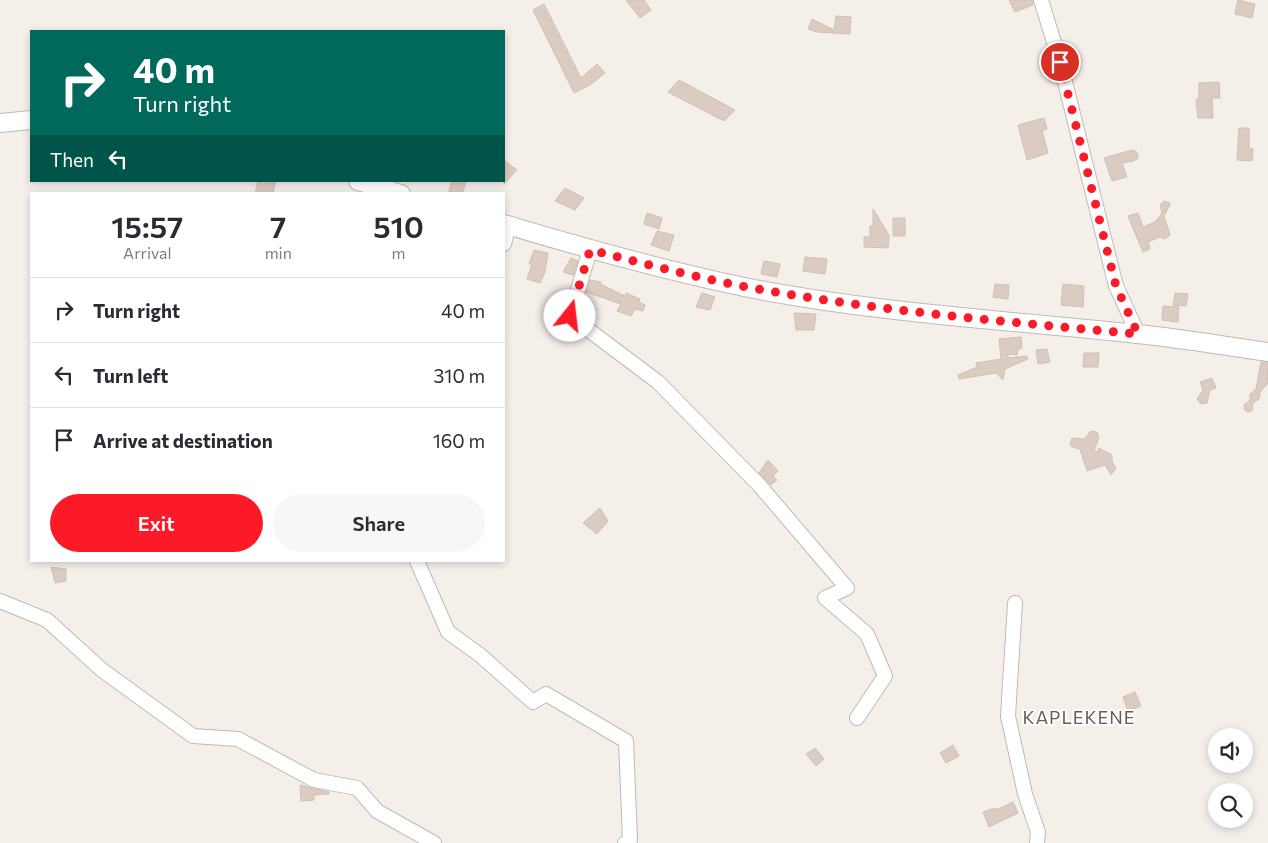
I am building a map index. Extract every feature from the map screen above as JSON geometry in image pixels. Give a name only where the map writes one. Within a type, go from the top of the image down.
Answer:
[{"type":"street","points":[[1040,0],[1060,62],[1116,286],[1138,334]]},
{"type":"street","points":[[0,123],[30,120]]},
{"type":"street","points":[[364,182],[377,184],[396,192]]},
{"type":"street","points":[[506,224],[590,250],[722,282],[802,297],[999,321],[1138,334],[1268,352]]},
{"type":"street","points":[[590,250],[570,316],[658,382],[760,486],[847,588],[825,598],[867,634],[885,676],[857,718]]},
{"type":"street","points":[[417,562],[448,632],[480,655],[533,702],[546,694],[626,741],[630,840],[625,843]]},
{"type":"street","points":[[0,601],[47,620],[102,670],[193,736],[238,740],[314,780],[357,788],[377,811],[434,843]]},
{"type":"street","points":[[1016,603],[1008,716],[1025,794],[1038,832],[1037,843]]},
{"type":"building","points":[[626,0],[644,0],[651,10],[640,18]]},
{"type":"building","points":[[1009,0],[1032,0],[1033,5],[1015,12]]},
{"type":"building","points":[[1238,0],[1255,4],[1252,18],[1235,14]]},
{"type":"building","points":[[544,4],[581,78],[597,64],[605,73],[590,85],[574,93],[533,10]]},
{"type":"building","points":[[836,16],[851,17],[850,34],[817,32],[808,29],[812,19],[834,30]]},
{"type":"building","points":[[679,80],[735,110],[724,121],[668,92]]},
{"type":"building","points":[[1219,82],[1220,98],[1212,98],[1213,118],[1198,118],[1196,99],[1199,99],[1199,83]]},
{"type":"building","points":[[1044,118],[1047,129],[1042,131],[1048,153],[1027,160],[1018,125]]},
{"type":"building","points":[[1239,128],[1249,128],[1249,148],[1253,149],[1252,161],[1237,160]]},
{"type":"building","points":[[1132,150],[1137,152],[1138,158],[1134,161],[1122,163],[1127,177],[1112,181],[1104,158]]},
{"type":"building","points":[[505,161],[517,170],[504,184],[505,182]]},
{"type":"building","points":[[258,182],[276,182],[273,192],[255,192]]},
{"type":"building","points":[[452,182],[466,182],[463,192],[449,192]]},
{"type":"building","points":[[565,188],[584,198],[575,210],[555,201]]},
{"type":"building","points":[[1164,201],[1170,203],[1164,216],[1170,235],[1165,239],[1160,237],[1148,242],[1150,249],[1143,252],[1128,216],[1138,213],[1143,227],[1155,222],[1162,213],[1160,205]]},
{"type":"building","points":[[873,209],[889,235],[888,248],[864,247],[864,237],[870,237],[870,226],[873,226]]},
{"type":"building","points":[[647,213],[662,218],[659,229],[644,224]]},
{"type":"building","points":[[893,218],[905,218],[905,236],[893,236]]},
{"type":"building","points":[[657,231],[674,235],[669,251],[651,245]]},
{"type":"building","points":[[534,250],[548,253],[545,272],[540,283],[527,279],[532,264],[529,264]]},
{"type":"building","points":[[805,257],[827,259],[825,274],[803,271]]},
{"type":"building","points":[[571,258],[578,261],[573,275],[563,272]]},
{"type":"building","points":[[764,261],[780,264],[777,277],[761,274]]},
{"type":"building","points":[[590,280],[601,282],[600,284],[625,296],[626,293],[640,299],[639,302],[645,305],[643,311],[635,309],[631,316],[617,311],[621,304],[586,292]]},
{"type":"building","points":[[995,284],[1009,285],[1008,299],[993,297]]},
{"type":"building","points":[[1063,284],[1084,286],[1083,307],[1061,305]]},
{"type":"building","points":[[702,293],[715,297],[710,310],[696,307]]},
{"type":"building","points":[[1175,293],[1188,294],[1186,306],[1173,305]]},
{"type":"building","points":[[1163,306],[1179,307],[1178,322],[1162,320]]},
{"type":"building","points":[[794,313],[816,314],[814,330],[796,330]]},
{"type":"building","points":[[1021,337],[1022,348],[1018,350],[1017,355],[1007,354],[1009,358],[1027,356],[1028,359],[1005,369],[1003,380],[996,373],[959,379],[958,375],[977,367],[976,363],[1001,359],[999,339]]},
{"type":"building","points":[[1047,349],[1050,362],[1038,364],[1036,350]]},
{"type":"building","points":[[1084,353],[1099,353],[1098,367],[1083,367]]},
{"type":"building","points":[[1261,362],[1268,362],[1268,383],[1260,392],[1259,399],[1253,403],[1252,411],[1248,412],[1245,410],[1244,405],[1250,400],[1250,394],[1256,389]]},
{"type":"building","points":[[1212,378],[1216,388],[1210,390],[1207,403],[1201,404],[1197,399],[1203,390],[1200,382]]},
{"type":"building","points":[[1091,431],[1097,432],[1099,437],[1094,451],[1097,452],[1099,448],[1112,455],[1112,461],[1116,468],[1111,475],[1105,465],[1087,471],[1080,449],[1072,447],[1070,444],[1072,438],[1084,439]]},
{"type":"building","points":[[768,460],[778,471],[773,476],[777,480],[771,485],[759,473]]},
{"type":"building","points":[[600,508],[608,521],[597,534],[583,523]]},
{"type":"building","points":[[51,567],[66,569],[66,581],[55,583]]},
{"type":"building","points":[[1135,692],[1141,706],[1128,711],[1123,697]]},
{"type":"building","points":[[953,745],[959,756],[946,763],[940,753]]},
{"type":"building","points":[[815,748],[824,759],[816,766],[806,754]]},
{"type":"building","points":[[300,785],[329,792],[329,794],[314,795],[314,800],[301,801]]},
{"type":"building","points":[[1013,802],[1018,813],[989,827],[983,812],[995,808],[996,810]]},
{"type":"district","name":"KAPLEKENE","points":[[1079,717]]},
{"type":"route","points":[[570,316],[590,250],[749,288],[802,297],[902,311],[1138,334],[1116,286],[1060,62]]}]
